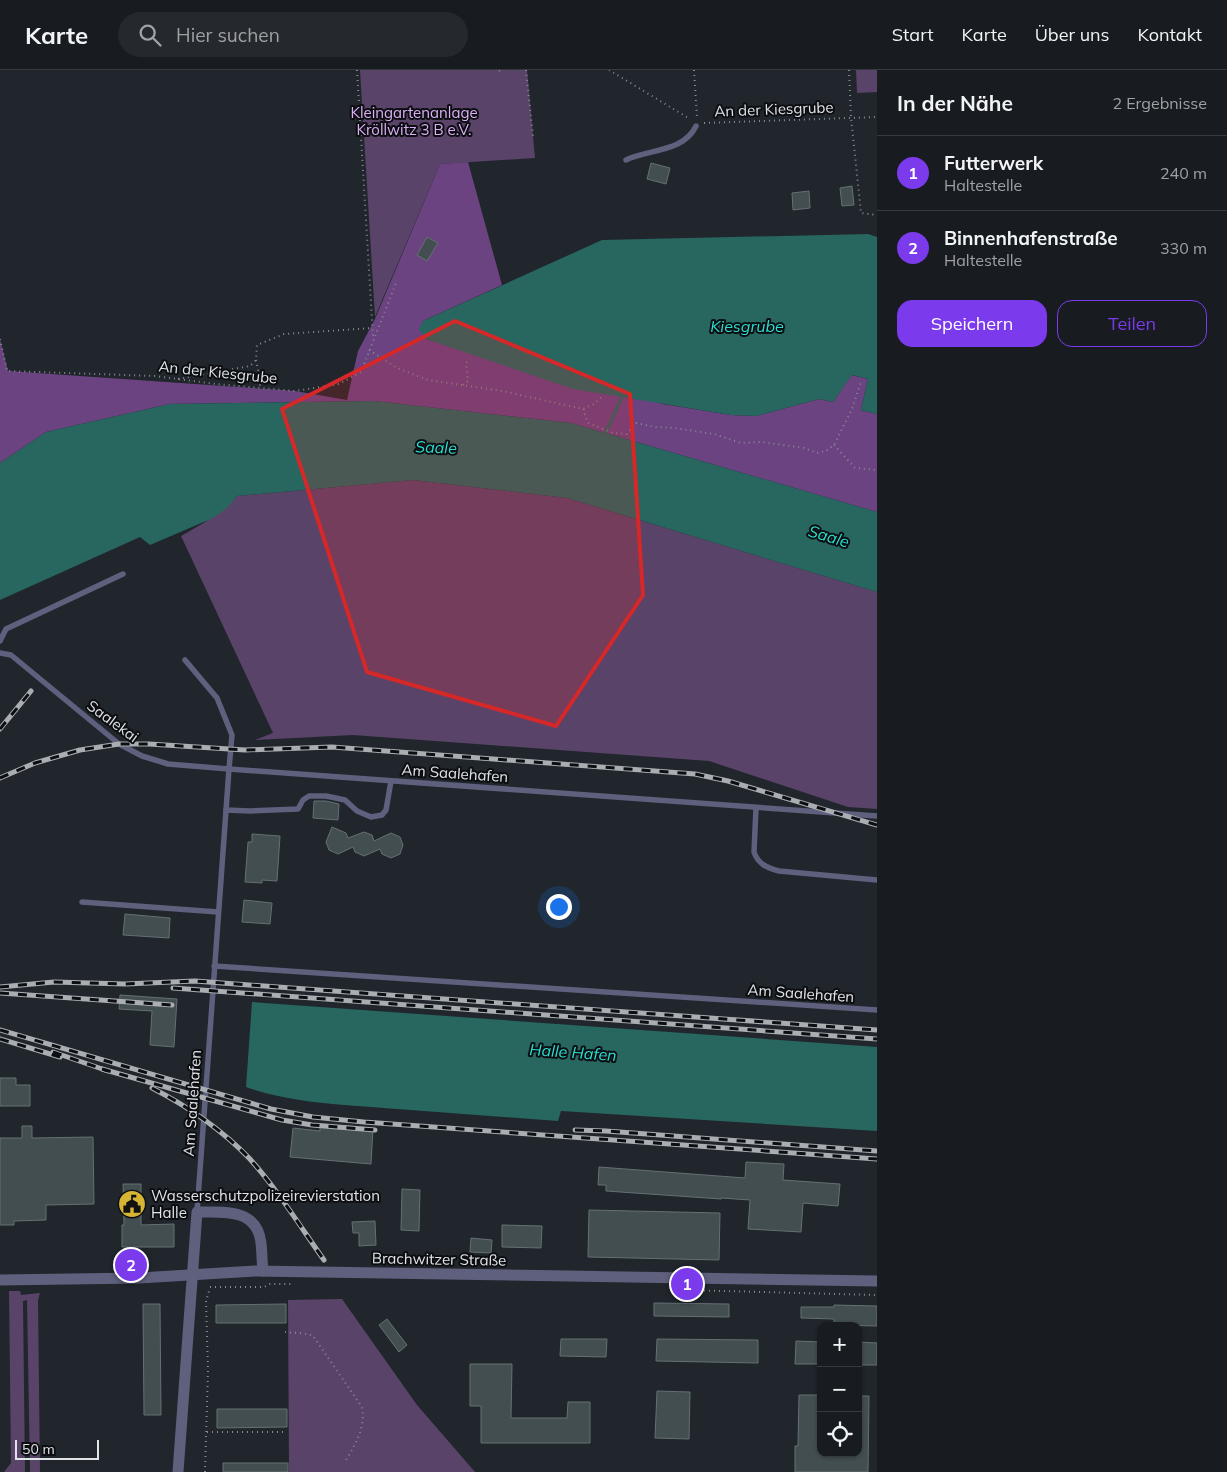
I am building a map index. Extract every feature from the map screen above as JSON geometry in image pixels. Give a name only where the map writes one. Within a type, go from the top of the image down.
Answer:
[{"type":"street","points":[[178,1472],[197,1212],[240,1214],[247,1219],[259,1234],[262,1271]]},
{"type":"street","name":"Brachwitzer Straße","points":[[0,1280],[139,1278],[262,1271],[877,1281]]},
{"type":"lane","points":[[626,160],[680,143],[692,136],[697,125]]},
{"type":"lane","points":[[0,641],[6,629],[123,574]]},
{"type":"lane","name":"Saalekai","points":[[0,653],[11,655],[119,744],[142,756],[168,764],[228,769]]},
{"type":"lane","points":[[185,660],[217,698],[232,735],[228,769]]},
{"type":"lane","name":"Am Saalehafen","points":[[197,1212],[228,769],[877,816]]},
{"type":"lane","points":[[226,810],[250,812],[298,809],[303,800],[309,796],[326,796],[345,800],[357,811],[371,816],[382,815],[386,810],[391,781]]},
{"type":"lane","points":[[756,808],[754,852],[764,866],[779,871],[877,880]]},
{"type":"lane","points":[[82,902],[218,912]]},
{"type":"lane","name":"Am Saalehafen","points":[[214,966],[877,1010]]},
{"type":"path","points":[[357,70],[374,338]]},
{"type":"path","points":[[526,70],[533,136]]},
{"type":"path","name":"An der Kiesgrube","points":[[609,70],[697,125],[877,116]]},
{"type":"path","name":"An der Kiesgrube","points":[[694,70],[697,125]]},
{"type":"path","points":[[850,70],[851,117]]},
{"type":"path","name":"An der Kiesgrube","points":[[851,117],[861,213],[877,215]]},
{"type":"path","name":"An der Kiesgrube","points":[[0,339],[7,371],[155,376],[295,391],[339,384],[361,372],[396,283]]},
{"type":"path","points":[[260,388],[256,360],[257,345],[284,334],[373,328]]},
{"type":"path","points":[[369,350],[397,368],[428,380],[502,390],[583,409],[594,404],[604,396]]},
{"type":"path","points":[[462,385],[468,381],[466,363],[470,359]]},
{"type":"path","points":[[176,379],[250,366],[256,360]]},
{"type":"path","points":[[583,409],[588,423],[609,432],[627,434],[636,423],[714,434],[741,443],[762,442],[804,448],[817,453],[826,451],[834,445],[852,410],[860,382]]},
{"type":"path","points":[[834,445],[855,468],[877,470]]},
{"type":"path","points":[[205,1472],[207,1432],[206,1301],[210,1288],[211,1273]]},
{"type":"path","points":[[210,1288],[264,1287],[270,1284],[296,1284]]},
{"type":"path","points":[[680,1290],[877,1295]]},
{"type":"path","points":[[285,1332],[310,1334],[313,1336],[362,1407],[364,1417],[362,1427],[356,1444],[345,1462]]},
{"type":"path","points":[[207,1432],[287,1432]]},
{"type":"highlighted area","points":[[455,321],[630,394],[643,595],[556,726],[367,672],[282,409]]},
{"type":"green space","name":"Kleingartenanlage Kröllwitz 3 B e.V.","points":[[360,70],[527,70],[535,158],[440,164],[375,317]]},
{"type":"green space","points":[[856,70],[877,70],[877,92],[857,93]]},
{"type":"green space","points":[[413,480],[567,498],[877,592],[877,809],[848,807],[709,761],[353,735],[255,740],[273,733],[181,536],[218,513],[237,496]]},
{"type":"green space","points":[[9,1291],[20,1291],[21,1295],[40,1293],[38,1300],[40,1472],[30,1472],[27,1300],[23,1301],[25,1472],[4,1472],[11,1463]]},
{"type":"green space","points":[[342,1299],[417,1405],[475,1472],[289,1472],[288,1300]]},
{"type":"shaded area","points":[[468,162],[502,285],[423,321],[426,339],[663,404],[731,415],[756,416],[819,399],[833,402],[851,375],[868,379],[861,410],[877,414],[877,512],[571,423],[374,401],[170,404],[46,432],[0,463],[0,339],[8,371],[295,391],[347,400],[358,351],[375,319],[440,164]]},
{"type":"water","name":"Kiesgrube","points":[[868,234],[877,237],[877,414],[861,410],[868,379],[852,375],[833,402],[819,399],[756,416],[731,415],[573,389],[426,339],[419,329],[423,321],[602,240]]},
{"type":"water","name":"Saale","points":[[374,401],[571,423],[877,512],[877,592],[567,498],[413,480],[237,496],[227,508],[213,518],[150,545],[140,537],[0,600],[0,463],[46,432],[170,404]]},
{"type":"water","name":"Halle Hafen","points":[[252,1002],[877,1047],[877,1131],[561,1111],[558,1121],[344,1105],[282,1097],[246,1087]]},
{"type":"building","points":[[651,163],[670,168],[666,184],[647,179]]},
{"type":"building","points":[[852,186],[854,205],[842,206],[840,188]]},
{"type":"building","points":[[809,191],[810,208],[793,210],[792,193]]},
{"type":"building","points":[[427,237],[438,243],[427,261],[417,255]]},
{"type":"building","points":[[314,801],[339,804],[338,820],[313,818]]},
{"type":"building","points":[[332,827],[346,833],[348,838],[364,832],[372,835],[374,841],[391,833],[400,837],[403,845],[400,854],[391,858],[382,854],[380,849],[364,856],[355,852],[353,847],[338,854],[329,850],[326,842]]},
{"type":"building","points":[[252,834],[280,836],[277,881],[262,880],[262,883],[245,882],[248,842],[252,842]]},
{"type":"building","points":[[244,900],[272,903],[270,924],[242,922]]},
{"type":"building","points":[[125,914],[170,918],[169,938],[123,935]]},
{"type":"building","points":[[120,995],[177,999],[174,1047],[150,1045],[152,1011],[119,1009]]},
{"type":"building","points":[[0,1078],[16,1078],[16,1085],[30,1085],[30,1106],[0,1106]]},
{"type":"building","points":[[320,1124],[373,1128],[371,1164],[290,1157],[293,1128],[320,1131]]},
{"type":"building","points":[[22,1126],[32,1126],[32,1138],[93,1137],[94,1204],[46,1205],[46,1220],[14,1221],[14,1225],[0,1225],[0,1138],[22,1138]]},
{"type":"building","points":[[746,1162],[784,1164],[783,1180],[840,1184],[838,1206],[803,1203],[801,1232],[748,1229],[750,1200],[606,1191],[606,1185],[598,1185],[599,1167],[745,1178]]},
{"type":"building","name":"Wasserschutzpolizeirevierstation Halle","points":[[123,1184],[141,1184],[141,1225],[174,1224],[174,1247],[122,1247],[122,1225],[124,1225]]},
{"type":"building","points":[[402,1189],[420,1190],[419,1231],[401,1230]]},
{"type":"building","points":[[589,1210],[720,1213],[719,1260],[588,1257]]},
{"type":"building","points":[[375,1221],[376,1245],[359,1246],[359,1233],[353,1233],[352,1222]]},
{"type":"building","points":[[502,1225],[542,1226],[541,1248],[502,1247]]},
{"type":"building","points":[[471,1238],[492,1240],[491,1253],[470,1252]]},
{"type":"building","points":[[654,1303],[729,1304],[729,1317],[654,1316]]},
{"type":"building","points":[[143,1304],[160,1304],[161,1415],[144,1415]]},
{"type":"building","points":[[286,1304],[286,1323],[216,1323],[216,1305]]},
{"type":"building","points":[[834,1305],[877,1306],[877,1326],[862,1326],[862,1322],[834,1322],[834,1319],[801,1318],[801,1307],[834,1307]]},
{"type":"building","points":[[387,1319],[407,1345],[399,1352],[379,1325]]},
{"type":"building","points":[[561,1339],[607,1339],[606,1357],[560,1356]]},
{"type":"building","points":[[657,1339],[758,1340],[758,1363],[656,1361]]},
{"type":"building","points":[[796,1341],[817,1342],[817,1364],[795,1364]]},
{"type":"building","points":[[862,1342],[877,1343],[877,1365],[862,1365]]},
{"type":"building","points":[[470,1364],[512,1364],[511,1418],[567,1418],[568,1402],[590,1402],[590,1443],[481,1443],[481,1406],[470,1406]]},
{"type":"building","points":[[657,1391],[690,1392],[689,1439],[655,1438]]},
{"type":"building","points":[[799,1395],[817,1395],[817,1457],[862,1457],[862,1396],[869,1396],[868,1472],[795,1472],[795,1446],[798,1446]]},
{"type":"building","points":[[217,1409],[287,1409],[287,1427],[217,1428]]},
{"type":"building","points":[[223,1463],[288,1463],[288,1472],[223,1472]]},
{"type":"waterway","points":[[604,436],[622,397]]},
{"type":"railway","points":[[0,729],[31,691]]},
{"type":"railway","points":[[0,778],[35,763],[80,750],[119,744],[245,750],[332,747],[695,774],[728,781],[877,825]]},
{"type":"railway","points":[[0,987],[54,982],[125,984],[195,981],[877,1030]]},
{"type":"railway","points":[[173,988],[877,1039]]},
{"type":"railway","points":[[0,993],[172,1005]]},
{"type":"railway","points":[[0,1030],[271,1109],[313,1117],[877,1159]]},
{"type":"railway","points":[[0,1039],[60,1057]]},
{"type":"railway","points":[[53,1052],[108,1071]]},
{"type":"railway","points":[[102,1069],[282,1120],[312,1125],[375,1130]]},
{"type":"railway","points":[[152,1088],[178,1102],[203,1119],[227,1137],[249,1158],[279,1195],[324,1260]]},
{"type":"railway","points":[[575,1130],[877,1151]]},
{"type":"place","name":"Wasserschutzpolizeirevierstation Halle","points":[[132,1204]]},
{"type":"place","name":"Binnenhafenstraße","points":[[131,1265]]},
{"type":"place","name":"Futterwerk","points":[[687,1284]]}]
